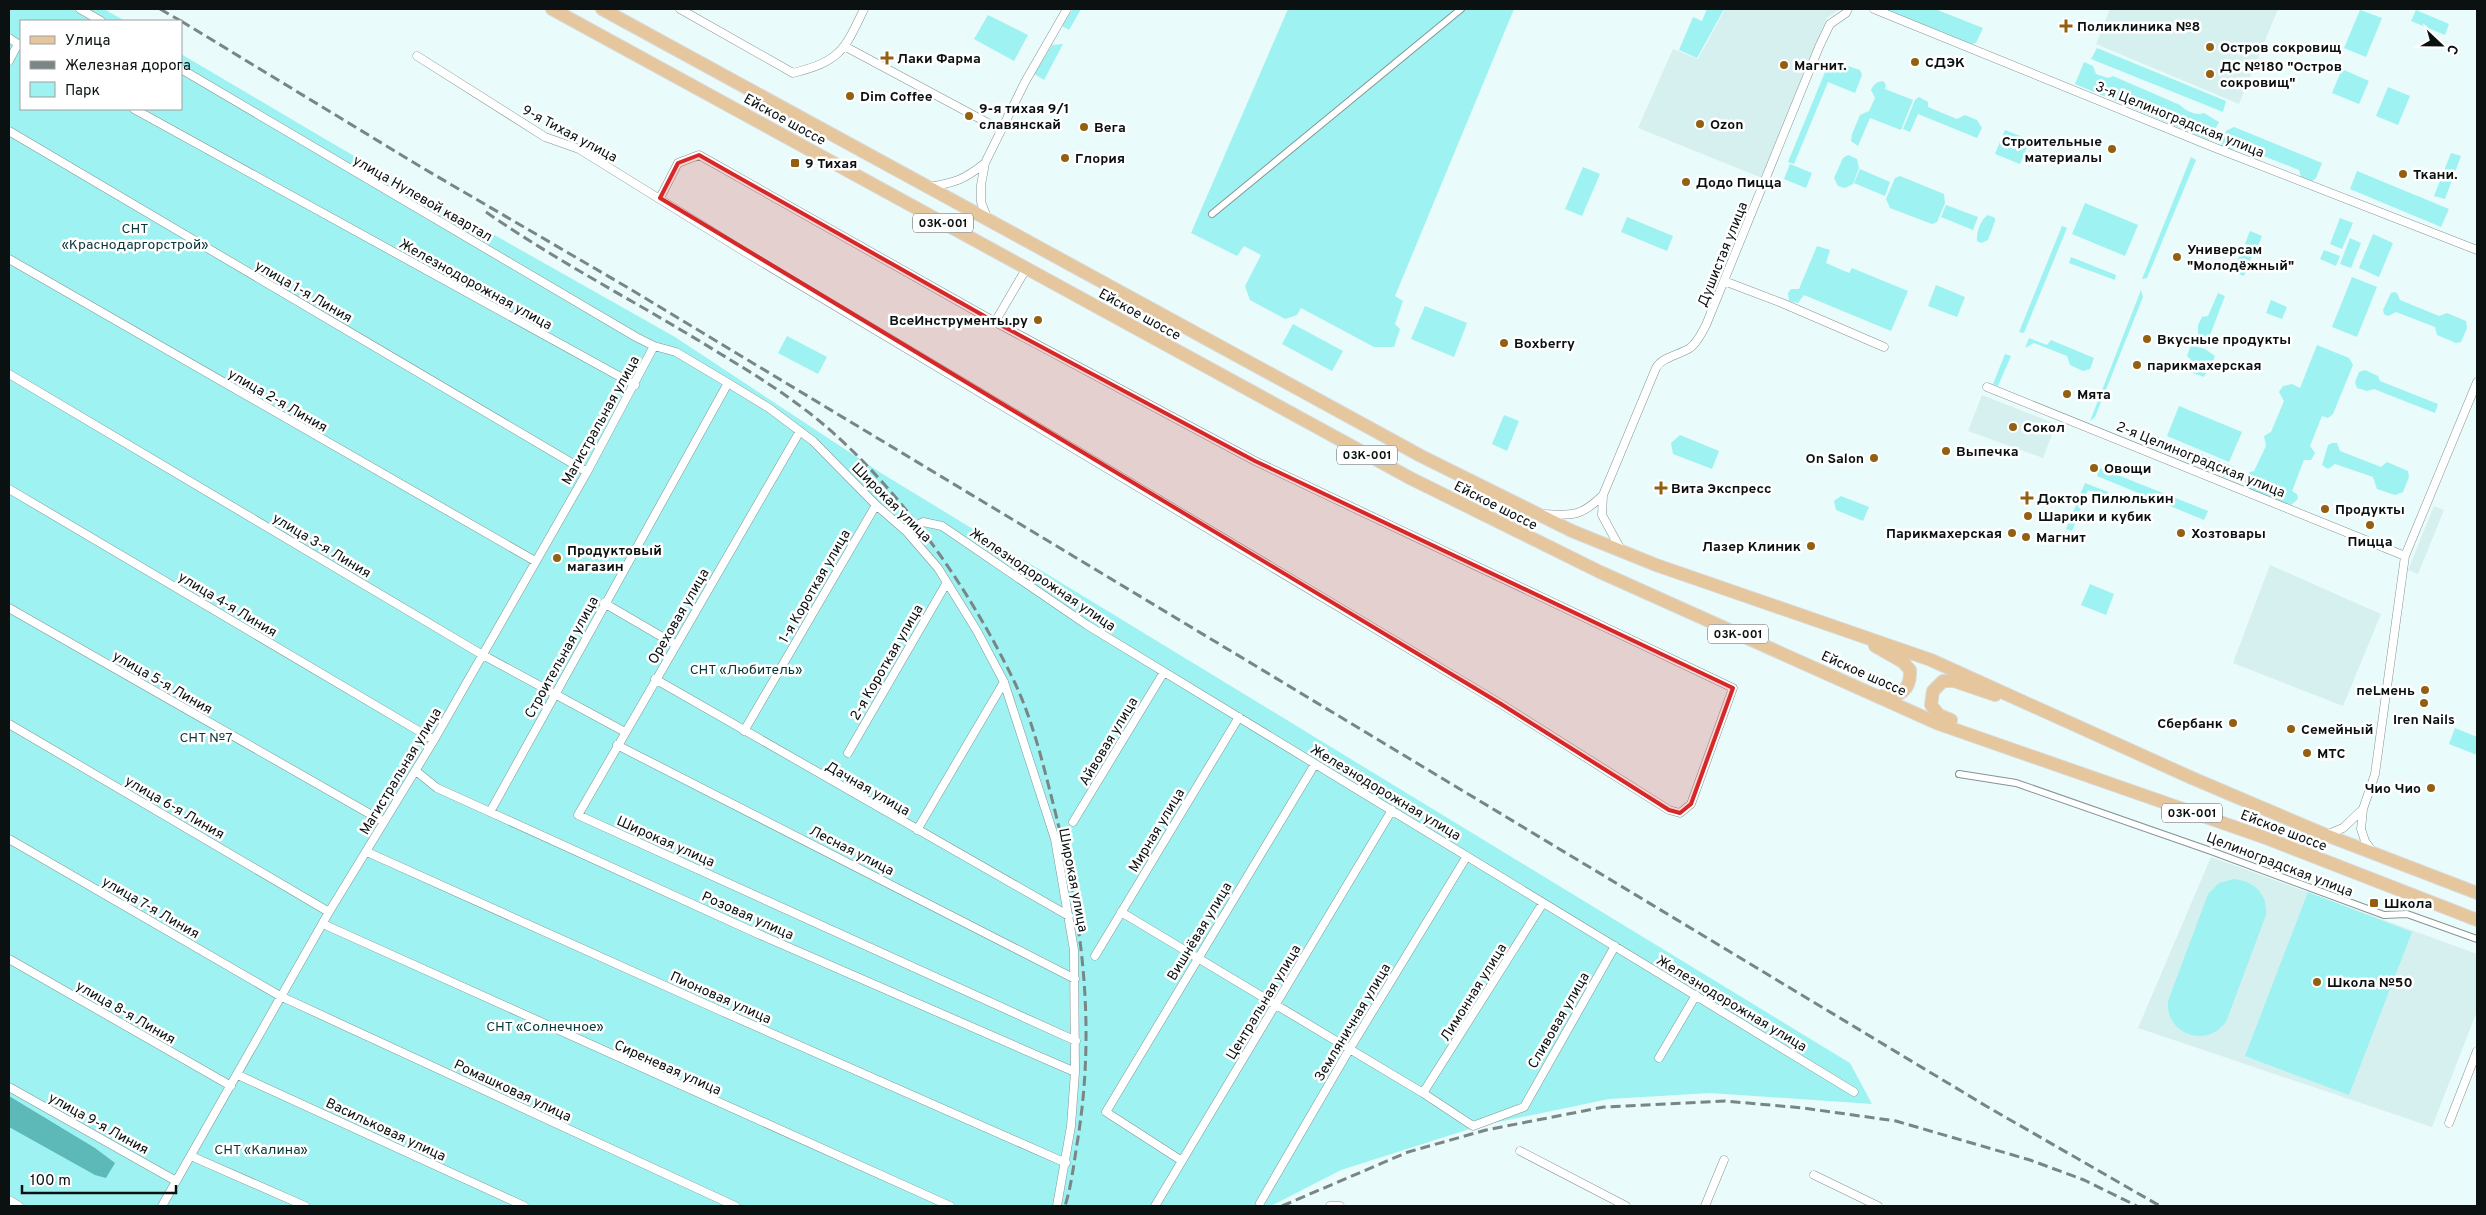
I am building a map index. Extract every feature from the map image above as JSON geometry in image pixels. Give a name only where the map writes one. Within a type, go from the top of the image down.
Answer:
[{"type":"main road","name":"Ейское шоссе","points":[[552,9],[1294,415],[1510,529],[1609,576],[1939,724],[2266,838],[2477,920]]},
{"type":"main road","name":"Ейское шоссе","points":[[602,9],[1421,456],[1535,513],[1622,553],[1931,660],[2192,778],[2326,835],[2477,893]]},
{"type":"main road","name":"03К-001","points":[[1844,629],[1903,662],[1910,670],[1909,685],[1904,692],[1890,697],[1876,695]]},
{"type":"main road","name":"03К-001","points":[[2039,759],[1939,715],[1930,705],[1930,698],[1937,685],[1943,681],[1954,680],[2052,714]]},
{"type":"street","points":[[80,9],[99,20]]},
{"type":"street","points":[[680,9],[793,73],[820,66],[846,47],[864,9]]},
{"type":"street","points":[[988,220],[981,202],[984,163],[1000,130],[1067,9]]},
{"type":"street","points":[[1212,214],[1461,9]]},
{"type":"street","name":"Душистая улица","points":[[1603,495],[1656,368],[1697,341],[1724,281],[1819,47],[1830,24],[1846,13],[1848,9]]},
{"type":"street","name":"3-я Целиноградская улица","points":[[1874,9],[2213,147],[2477,250]]},
{"type":"street","points":[[9,38],[20,45],[9,61]]},
{"type":"street","points":[[846,47],[1000,130]]},
{"type":"street","name":"9-я Тихая улица","points":[[417,56],[545,137],[579,149],[745,252],[1500,704],[1669,810],[1680,813],[1691,804],[1732,688],[1255,461],[996,322]]},
{"type":"street","name":"улица Нулевой квартал","points":[[182,70],[654,346]]},
{"type":"street","name":"Железнодорожная улица","points":[[136,110],[635,385]]},
{"type":"street","name":"улица 1-я Линия","points":[[9,131],[587,472]]},
{"type":"street","points":[[660,198],[678,162],[699,155],[996,322],[1026,268]]},
{"type":"street","points":[[928,187],[954,183],[967,177],[984,163]]},
{"type":"street","name":"улица 2-я Линия","points":[[9,259],[535,560]]},
{"type":"street","points":[[1724,281],[1782,303],[1884,347]]},
{"type":"street","name":"Широкая улица","points":[[578,815],[1076,1041],[1075,978],[1069,916],[1055,838],[1004,682],[977,631],[946,584],[938,568],[906,530],[876,505],[800,431],[728,383],[676,352],[654,346]]},
{"type":"street","name":"Магистральная улица","points":[[162,1206],[329,912],[434,740],[481,654],[587,472],[635,385],[654,346]]},
{"type":"street","name":"улица 3-я Линия","points":[[9,374],[481,654],[554,696],[625,732]]},
{"type":"street","points":[[2373,853],[2365,841],[2361,828],[2363,809],[2375,774],[2405,556],[2477,382]]},
{"type":"street","name":"Строительная улица","points":[[490,812],[604,603],[728,383]]},
{"type":"street","name":"2-я Целиноградская улица","points":[[1986,387],[2405,556]]},
{"type":"street","name":"Ореховая улица","points":[[578,815],[800,431]]},
{"type":"street","name":"улица 4-я Линия","points":[[9,489],[434,740]]},
{"type":"street","points":[[1535,513],[1578,515],[1590,508],[1603,495]]},
{"type":"street","points":[[1603,495],[1601,512],[1622,553]]},
{"type":"street","name":"1-я Короткая улица","points":[[744,731],[876,505]]},
{"type":"street","name":"Железнодорожная улица","points":[[906,530],[923,522],[942,526],[1087,625],[1854,1092]]},
{"type":"street","name":"2-я Короткая улица","points":[[848,753],[946,584]]},
{"type":"street","points":[[604,603],[676,646]]},
{"type":"street","name":"улица 5-я Линия","points":[[9,608],[384,822]]},
{"type":"street","name":"Айвовая улица","points":[[1073,822],[1164,672]]},
{"type":"street","name":"Дачная улица","points":[[656,679],[1069,916]]},
{"type":"street","points":[[917,830],[1004,682]]},
{"type":"street","name":"Мирная улица","points":[[1095,956],[1239,717]]},
{"type":"street","name":"улица 6-я Линия","points":[[9,724],[329,912]]},
{"type":"street","name":"Лесная улица","points":[[617,745],[1075,978]]},
{"type":"street","name":"Вишнёвая улица","points":[[1182,1161],[1106,1112],[1315,764]]},
{"type":"street","name":"Розовая улица","points":[[416,771],[437,788],[748,929],[1076,1072]]},
{"type":"street","name":"Целиноградская улица","points":[[1959,774],[2016,783],[2211,851],[2384,915],[2407,914],[2477,939]]},
{"type":"street","points":[[2326,835],[2343,828],[2363,809]]},
{"type":"street","name":"Центральная улица","points":[[1155,1206],[1392,810]]},
{"type":"street","name":"улица 7-я Линия","points":[[9,839],[280,996]]},
{"type":"street","name":"Пионовая улица","points":[[367,852],[721,1012],[1066,1163]]},
{"type":"street","name":"Земляничная улица","points":[[1260,1203],[1349,1050],[1467,856]]},
{"type":"street","name":"Лимонная улица","points":[[1423,1093],[1543,903]]},
{"type":"street","points":[[1121,912],[1275,1007],[1423,1093]]},
{"type":"street","name":"Сиреневая улица","points":[[323,924],[950,1206]]},
{"type":"street","name":"Сливовая улица","points":[[1423,1093],[1473,1126],[1524,1107],[1615,946]]},
{"type":"street","name":"улица 8-я Линия","points":[[9,960],[231,1086]]},
{"type":"street","points":[[1659,1058],[1696,995]]},
{"type":"street","name":"Ромашковая улица","points":[[280,996],[735,1206]]},
{"type":"street","points":[[1058,1206],[1066,1163],[1076,1072],[1076,1041]]},
{"type":"street","points":[[2449,1123],[2477,1051]]},
{"type":"street","name":"Васильковая улица","points":[[238,1075],[524,1206]]},
{"type":"street","name":"улица 9-я Линия","points":[[9,1087],[176,1181]]},
{"type":"street","points":[[1520,1150],[1626,1206]]},
{"type":"street","points":[[191,1156],[305,1206]]},
{"type":"street","points":[[1705,1206],[1724,1160]]},
{"type":"street","points":[[1814,1175],[1878,1206]]},
{"type":"street","points":[[9,1200],[19,1206]]},
{"type":"street","points":[[1330,1206],[1340,1206]]},
{"type":"highlighted area","points":[[699,155],[995,322],[1255,461],[1733,688],[1691,804],[1680,813],[1669,810],[1501,704],[660,198],[678,163]]},
{"type":"shaded area","points":[[1725,9],[1840,9],[1827,18],[1762,178],[1638,128],[1673,49],[1698,59]]},
{"type":"shaded area","name":"ДС №180 \"Остров сокровищ\"","points":[[2110,9],[2278,9],[2239,104],[2096,44]]},
{"type":"shaded area","name":"Сокол","points":[[1982,395],[2056,424],[2043,458],[1968,431]]},
{"type":"shaded area","points":[[2434,506],[2444,510],[2418,574],[2408,570]]},
{"type":"shaded area","points":[[2270,565],[2381,614],[2343,706],[2233,663]]},
{"type":"shaded area","name":"Школа №50","points":[[2211,857],[2477,954],[2477,1011],[2432,1127],[2138,1028]]},
{"type":"shaded area","points":[[9,1096],[95,1148],[115,1163],[106,1178],[95,1175],[9,1127]]},
{"type":"green space","points":[[9,9],[104,9],[123,20],[20,20],[20,110],[182,110],[182,55],[342,149],[675,337],[881,473],[1850,1063],[1872,1104],[1710,1093],[1609,1099],[1479,1126],[1341,1170],[1271,1206],[9,1206]]},
{"type":"green space","points":[[1073,9],[1081,9],[1069,30],[1062,26]]},
{"type":"green space","points":[[1288,9],[1514,9],[1395,296],[1403,301],[1395,324],[1400,329],[1394,347],[1374,347],[1301,308],[1297,315],[1285,319],[1250,300],[1245,286],[1261,255],[1244,246],[1237,256],[1191,233]]},
{"type":"green space","points":[[1707,9],[1724,9],[1697,58],[1679,50],[1693,17],[1702,21]]},
{"type":"green space","points":[[1884,9],[1935,9],[1983,28],[1976,43],[1971,44]]},
{"type":"green space","points":[[2360,10],[2382,18],[2366,57],[2344,48]]},
{"type":"green space","points":[[2416,10],[2449,24],[2445,35],[2411,21]]},
{"type":"green space","points":[[988,15],[1028,35],[1014,61],[974,39]]},
{"type":"green space","points":[[1063,44],[1044,80],[1034,74],[1052,45]]},
{"type":"green space","points":[[2097,48],[2226,101],[2223,112],[2091,59]]},
{"type":"green space","points":[[1830,60],[1860,70],[1862,75],[1855,93],[1828,82],[1794,164],[1788,162]]},
{"type":"green space","points":[[2084,62],[2093,66],[2096,74],[2108,78],[2113,76],[2180,105],[2191,112],[2204,113],[2219,122],[2209,140],[2075,84]]},
{"type":"green space","points":[[2342,69],[2369,81],[2359,104],[2332,93]]},
{"type":"green space","points":[[1883,81],[1886,85],[1885,89],[1913,100],[1901,130],[1870,118],[1858,146],[1851,141],[1852,134],[1860,115],[1869,111],[1875,98],[1871,90],[1872,88],[1877,83]]},
{"type":"green space","points":[[2388,87],[2410,96],[2398,125],[2376,116]]},
{"type":"green space","points":[[1919,97],[1928,102],[1928,107],[1957,119],[1965,115],[1977,120],[1982,128],[1977,138],[1918,114],[1910,132],[1903,129],[1915,100]]},
{"type":"green space","points":[[2234,127],[2322,163],[2316,178],[2311,182],[2301,178],[2299,170],[2236,145],[2231,151],[2221,146],[2226,131]]},
{"type":"green space","points":[[2005,130],[2030,140],[2020,164],[1995,154]]},
{"type":"green space","points":[[2451,153],[2461,156],[2445,199],[2434,196]]},
{"type":"green space","points":[[1848,155],[1857,159],[1859,168],[1853,184],[1845,188],[1838,186],[1834,178],[1843,158]]},
{"type":"green space","points":[[2191,157],[2196,160],[2147,278],[2142,279]]},
{"type":"green space","points":[[1790,164],[1812,173],[1806,188],[1784,179]]},
{"type":"green space","points":[[1583,167],[1600,174],[1582,216],[1565,209]]},
{"type":"green space","points":[[1860,169],[1890,182],[1885,196],[1854,183]]},
{"type":"green space","points":[[2357,171],[2449,209],[2441,227],[2350,189]]},
{"type":"green space","points":[[1900,176],[1944,194],[1945,203],[1937,222],[1932,224],[1890,208],[1886,199],[1895,178]]},
{"type":"green space","points":[[2085,203],[2138,225],[2125,256],[2072,234]]},
{"type":"green space","points":[[1946,205],[1978,217],[1973,230],[1941,217]]},
{"type":"green space","points":[[1988,215],[1995,218],[1995,221],[1988,240],[1981,243],[1977,241],[1978,230],[1983,219]]},
{"type":"green space","points":[[1627,217],[1673,236],[1667,251],[1621,232]]},
{"type":"green space","points":[[2340,218],[2353,223],[2342,249],[2330,244]]},
{"type":"green space","points":[[2062,226],[2067,228],[2024,333],[2019,332]]},
{"type":"green space","points":[[2250,231],[2262,236],[2257,249],[2245,244]]},
{"type":"green space","points":[[2373,234],[2393,243],[2379,277],[2359,268]]},
{"type":"green space","points":[[2350,238],[2361,243],[2351,268],[2340,264]]},
{"type":"green space","points":[[1817,246],[1830,250],[1826,263],[1849,273],[1852,268],[1908,291],[1891,331],[1804,295],[1798,303],[1789,301],[1788,293],[1791,289],[1799,289]]},
{"type":"green space","points":[[2243,247],[2254,251],[2244,276],[2233,272]]},
{"type":"green space","points":[[2324,250],[2340,256],[2336,266],[2320,259]]},
{"type":"green space","points":[[2071,257],[2116,275],[2115,280],[2069,263]]},
{"type":"green space","points":[[2352,277],[2377,287],[2357,337],[2332,327]]},
{"type":"green space","points":[[1936,285],[1965,297],[1957,317],[1928,306]]},
{"type":"green space","points":[[2141,290],[2143,297],[2095,417],[2090,421]]},
{"type":"green space","points":[[2218,293],[2225,296],[2210,335],[2206,337],[2198,334],[2198,325],[2202,317],[2208,316]]},
{"type":"green space","points":[[2391,293],[2397,293],[2400,300],[2439,316],[2447,313],[2466,321],[2467,328],[2461,342],[2456,343],[2437,335],[2435,327],[2396,312],[2388,316],[2384,314],[2383,310]]},
{"type":"green space","points":[[2271,300],[2287,307],[2282,319],[2266,313]]},
{"type":"green space","points":[[1425,306],[1467,323],[1454,357],[1411,339]]},
{"type":"green space","points":[[1293,324],[1343,351],[1332,371],[1282,344]]},
{"type":"green space","points":[[787,336],[827,357],[818,374],[778,353]]},
{"type":"green space","points":[[2029,338],[2047,345],[2051,340],[2094,358],[2090,369],[2083,371],[2070,365],[2067,356],[2034,343],[2025,348]]},
{"type":"green space","points":[[2191,345],[2205,349],[2215,356],[2209,372],[2207,371],[2204,377],[2187,371],[2191,360],[2187,356]]},
{"type":"green space","points":[[2317,345],[2349,358],[2353,365],[2333,414],[2328,418],[2322,416],[2310,446],[2315,453],[2311,460],[2304,460],[2292,491],[2297,494],[2298,499],[2291,505],[2248,488],[2245,482],[2250,472],[2254,471],[2266,446],[2264,436],[2271,432],[2284,401],[2279,392],[2283,386],[2292,384],[2300,388]]},
{"type":"green space","points":[[2005,354],[2011,356],[1998,386],[1993,384]]},
{"type":"green space","points":[[2365,370],[2378,376],[2380,381],[2438,404],[2435,413],[2374,389],[2367,391],[2357,388],[2355,382],[2359,372]]},
{"type":"green space","points":[[2179,406],[2242,432],[2229,462],[2167,436]]},
{"type":"green space","points":[[1504,415],[1519,421],[1507,451],[1492,444]]},
{"type":"green space","points":[[1680,435],[1719,451],[1712,469],[1673,454],[1671,443]]},
{"type":"green space","points":[[2156,436],[2234,467],[2231,477],[2223,477],[2223,469],[2197,459],[2193,462],[2185,460],[2185,453],[2166,446],[2162,451],[2151,447]]},
{"type":"green space","points":[[2337,443],[2340,451],[2381,467],[2387,462],[2408,471],[2409,477],[2403,492],[2395,495],[2377,489],[2373,477],[2335,464],[2328,469],[2322,465],[2328,445]]},
{"type":"green space","points":[[2100,468],[2208,511],[2204,520],[2097,476]]},
{"type":"green space","points":[[2085,483],[2108,492],[2107,496],[2088,490],[2072,531],[2066,529]]},
{"type":"green space","points":[[1841,496],[1869,507],[1863,521],[1836,510],[1834,501]]},
{"type":"green space","points":[[2090,584],[2114,594],[2106,615],[2081,605]]},
{"type":"green space","points":[[2455,728],[2477,737],[2477,755],[2449,744]]},
{"type":"green space","points":[[2234,879],[2248,883],[2258,890],[2265,901],[2266,915],[2226,1022],[2218,1030],[2208,1035],[2188,1034],[2173,1022],[2169,1012],[2168,1001],[2208,894],[2219,883]]},
{"type":"green space","points":[[2308,892],[2412,932],[2349,1095],[2245,1056]]},
{"type":"railway","points":[[160,9],[179,20]]},
{"type":"railway","points":[[182,22],[421,167],[625,286],[1986,1106],[2160,1206]]},
{"type":"railway","points":[[486,212],[572,267],[746,369],[811,414],[852,450],[906,510],[955,576],[976,611],[1014,681],[1032,727],[1064,849],[1079,931],[1086,1012],[1086,1054],[1078,1138],[1065,1206]]},
{"type":"railway","points":[[1282,1206],[1408,1152],[1486,1130],[1604,1107],[1725,1101],[1803,1108],[1896,1121],[2030,1160],[2084,1180],[2137,1206]]},
{"type":"place","name":"Поликлиника №8","points":[[2066,26]]},
{"type":"place","name":"Остров сокровищ","points":[[2210,47]]},
{"type":"place","name":"Лаки Фарма","points":[[887,58]]},
{"type":"place","name":"СДЭК","points":[[1915,62]]},
{"type":"place","name":"Магнит.","points":[[1784,65]]},
{"type":"place","name":"ДС №180 \"Остров сокровищ\"","points":[[2210,74]]},
{"type":"place","name":"Dim Coffee","points":[[850,96]]},
{"type":"place","name":"9-я тихая 9/1 славянскай","points":[[969,116]]},
{"type":"place","name":"Ozon","points":[[1700,124]]},
{"type":"place","name":"Вега","points":[[1084,127]]},
{"type":"place","name":"Строительные материалы","points":[[2112,149]]},
{"type":"place","name":"Глория","points":[[1065,158]]},
{"type":"place","name":"9 Тихая","points":[[795,163]]},
{"type":"place","name":"Ткани.","points":[[2403,174]]},
{"type":"place","name":"Додо Пицца","points":[[1686,182]]},
{"type":"place","name":"Универсам \"Молодёжный\"","points":[[2177,257]]},
{"type":"place","name":"ВсеИнструменты.ру","points":[[1038,320]]},
{"type":"place","name":"Вкусные продукты","points":[[2147,339]]},
{"type":"place","name":"Boxberry","points":[[1504,343]]},
{"type":"place","name":"парикмахерская","points":[[2137,365]]},
{"type":"place","name":"Мята","points":[[2067,394]]},
{"type":"place","name":"Сокол","points":[[2013,427]]},
{"type":"place","name":"Выпечка","points":[[1946,451]]},
{"type":"place","name":"On Salon","points":[[1874,458]]},
{"type":"place","name":"Овощи","points":[[2094,468]]},
{"type":"place","name":"Вита Экспресс","points":[[1661,488]]},
{"type":"place","name":"Доктор Пилюлькин","points":[[2027,498]]},
{"type":"place","name":"Продукты","points":[[2325,509]]},
{"type":"place","name":"Шарики и кубик","points":[[2028,516]]},
{"type":"place","name":"Пицца","points":[[2370,525]]},
{"type":"place","name":"Парикмахерская","points":[[2012,533]]},
{"type":"place","name":"Хозтовары","points":[[2181,533]]},
{"type":"place","name":"Магнит","points":[[2026,537]]},
{"type":"place","name":"Лазер Клиник","points":[[1811,546]]},
{"type":"place","name":"Продуктовый магазин","points":[[557,558]]},
{"type":"place","name":"пеLмень","points":[[2425,690]]},
{"type":"place","name":"Iren Nails","points":[[2424,703]]},
{"type":"place","name":"Сбербанк","points":[[2233,723]]},
{"type":"place","name":"Семейный","points":[[2291,729]]},
{"type":"place","name":"МТС","points":[[2307,753]]},
{"type":"place","name":"Чио Чио","points":[[2431,788]]},
{"type":"place","name":"Школа","points":[[2374,903]]},
{"type":"place","name":"Школа №50","points":[[2317,982]]},
{"type":"park label","name":"СНТ «Краснодаргорстрой»","points":[[135,236]]},
{"type":"park label","name":"СНТ «Любитель»","points":[[746,669]]},
{"type":"park label","name":"СНТ №7","points":[[206,737]]},
{"type":"park label","name":"СНТ «Солнечное»","points":[[545,1026]]},
{"type":"park label","name":"СНТ «Калина»","points":[[261,1149]]}]
